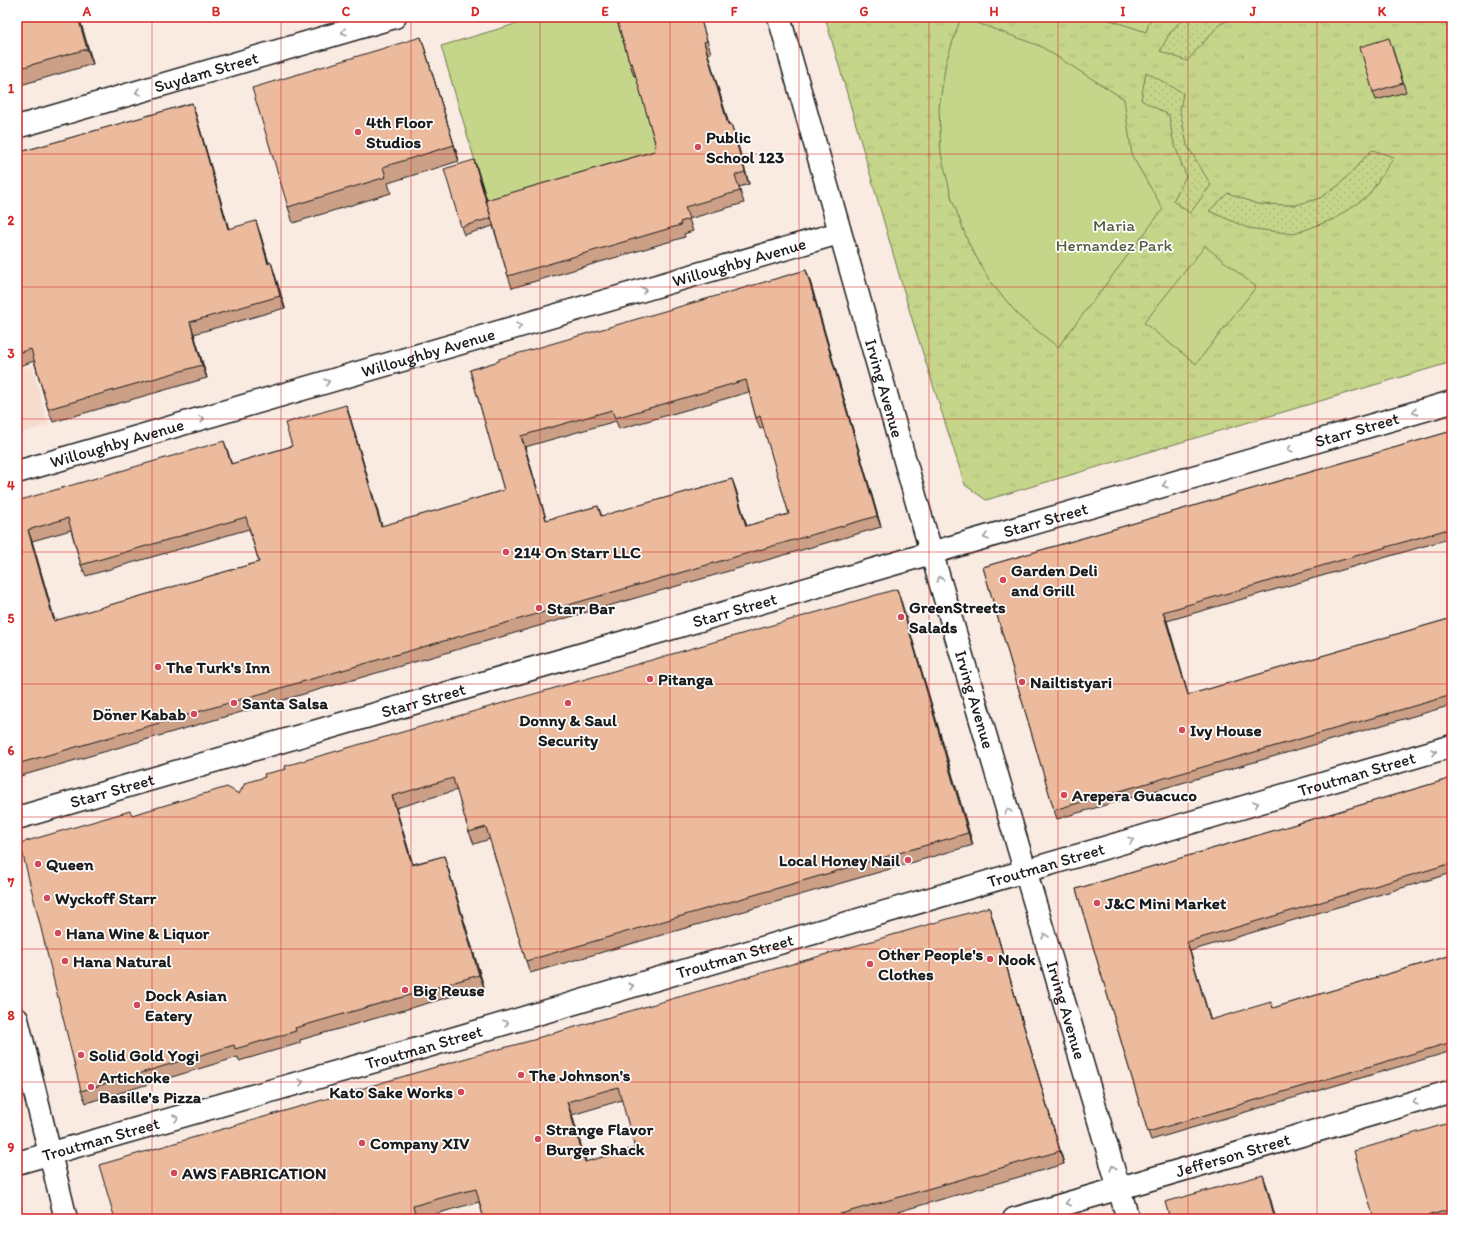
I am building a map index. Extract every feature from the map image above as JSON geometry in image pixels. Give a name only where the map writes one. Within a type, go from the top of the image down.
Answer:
[{"type":"street","name":"Suydam Street","points":[[17,127],[395,17]]},
{"type":"street","name":"Irving Avenue","points":[[779,17],[839,233],[1128,1219]]},
{"type":"street","name":"Willoughby Avenue","points":[[17,472],[839,233]]},
{"type":"street","name":"Starr Street","points":[[17,818],[1452,402]]},
{"type":"street","name":"Troutman Street","points":[[17,1162],[50,1154],[428,1046],[1452,746]]},
{"type":"street","points":[[17,1019],[66,1219]]},
{"type":"street","name":"Jefferson Street","points":[[1014,1219],[1452,1091]]},
{"type":"shaded area","points":[[32,366],[48,425],[17,434],[17,370]]},
{"type":"green space","points":[[539,17],[628,17],[634,76],[637,75],[660,157],[490,212],[441,46]]},
{"type":"green space","name":"Maria Hernandez Park","points":[[825,17],[1452,17],[1452,362],[986,500],[965,485],[911,316]]},
{"type":"green space","points":[[961,17],[1040,46],[1124,99],[1132,156],[1163,209],[1058,347],[1021,318],[991,283],[968,242],[952,199],[941,154],[939,108],[946,62]]},
{"type":"green space","points":[[1101,17],[1151,17],[1146,32]]},
{"type":"green space","points":[[1184,17],[1234,17],[1219,25],[1187,61],[1160,51],[1170,33]]},
{"type":"green space","points":[[1146,72],[1183,93],[1180,111],[1187,145],[1211,185],[1190,213],[1173,201],[1186,176],[1173,140],[1169,115],[1141,100]]},
{"type":"green space","points":[[1372,150],[1394,157],[1368,196],[1334,219],[1294,234],[1248,228],[1209,211],[1228,193],[1257,204],[1296,205],[1320,198],[1339,185]]},
{"type":"green space","points":[[1205,246],[1256,287],[1196,364],[1144,323]]},
{"type":"building","points":[[17,17],[78,17],[87,49],[17,69]]},
{"type":"building","name":"Public School 123","points":[[616,17],[700,17],[707,41],[704,42],[728,125],[731,124],[745,172],[735,175],[740,191],[685,207],[689,219],[680,222],[681,225],[508,276],[486,200],[655,151],[654,146],[656,146],[632,63],[630,64]]},
{"type":"building","name":"4th Floor Studios","points":[[421,37],[454,145],[383,167],[386,177],[288,207],[252,88]]},
{"type":"building","points":[[1389,38],[1403,83],[1373,92],[1360,47]]},
{"type":"building","points":[[192,103],[228,229],[256,221],[268,264],[271,262],[280,296],[190,322],[202,365],[48,409],[31,349],[17,353],[17,153]]},
{"type":"building","points":[[474,160],[491,218],[461,227],[444,169]]},
{"type":"building","points":[[806,270],[877,516],[17,764],[17,501],[224,441],[231,464],[292,446],[285,423],[346,405],[381,526],[442,509],[504,490],[470,370],[499,361],[499,359]],"holes":[[[746,380],[756,418],[760,416],[789,514],[746,526],[732,479],[601,516],[598,506],[546,520],[521,436],[612,410],[615,418]],[[246,517],[259,562],[54,621],[28,530],[68,518],[81,565]]]},
{"type":"building","points":[[1452,431],[1452,528],[1163,612],[1188,695],[1452,618],[1452,695],[1054,810],[983,567]]},
{"type":"building","points":[[1452,570],[1452,581],[1449,572]]},
{"type":"building","points":[[897,589],[968,833],[526,961],[486,827],[469,832],[453,778],[392,796],[412,865],[444,856],[479,975],[295,1028],[296,1031],[235,1049],[234,1045],[81,1091],[20,843],[130,811],[132,815],[227,787],[239,794],[245,783],[265,777],[264,774],[286,769],[285,766]]},
{"type":"building","points":[[1452,778],[1452,863],[1187,942],[1210,1020],[1271,1002],[1273,1008],[1452,955],[1452,1042],[1148,1132],[1076,889]]},
{"type":"building","points":[[989,907],[1060,1151],[823,1219],[484,1219],[476,1189],[413,1206],[416,1219],[338,1219],[336,1213],[315,1219],[115,1219],[99,1165]],"holes":[[[618,1087],[635,1148],[585,1162],[567,1102]]]},
{"type":"building","points":[[1452,1122],[1452,1209],[1416,1219],[1374,1219],[1354,1151]]},
{"type":"building","points":[[1263,1175],[1275,1219],[1170,1219],[1165,1202]]},
{"type":"building","points":[[17,1209],[20,1219],[17,1219]]},
{"type":"place","name":"4th Floor Studios","points":[[358,132]]},
{"type":"place","name":"Public School 123","points":[[698,147]]},
{"type":"place","name":"214 On Starr LLC","points":[[506,552]]},
{"type":"place","name":"Garden Deli and Grill","points":[[1003,580]]},
{"type":"place","name":"Starr Bar","points":[[539,608]]},
{"type":"place","name":"GreenStreets Salads","points":[[901,617]]},
{"type":"place","name":"The Turk's Inn","points":[[158,667]]},
{"type":"place","name":"Pitanga","points":[[650,679]]},
{"type":"place","name":"Nailtistyari","points":[[1022,682]]},
{"type":"place","name":"Santa Salsa","points":[[234,703]]},
{"type":"place","name":"Donny & Saul Security","points":[[568,703]]},
{"type":"place","name":"Döner Kabab","points":[[194,714]]},
{"type":"place","name":"Ivy House","points":[[1182,730]]},
{"type":"place","name":"Arepera Guacuco","points":[[1064,795]]},
{"type":"place","name":"Local Honey Nail","points":[[908,860]]},
{"type":"place","name":"Queen","points":[[38,864]]},
{"type":"place","name":"Wyckoff Starr","points":[[47,898]]},
{"type":"place","name":"J&C Mini Market","points":[[1097,903]]},
{"type":"place","name":"Hana Wine & Liquor","points":[[58,933]]},
{"type":"place","name":"Nook","points":[[990,959]]},
{"type":"place","name":"Hana Natural","points":[[65,961]]},
{"type":"place","name":"Other People's Clothes","points":[[870,964]]},
{"type":"place","name":"Big Reuse","points":[[405,990]]},
{"type":"place","name":"Dock Asian Eatery","points":[[137,1005]]},
{"type":"place","name":"Solid Gold Yogi","points":[[81,1055]]},
{"type":"place","name":"The Johnson's","points":[[521,1075]]},
{"type":"place","name":"Artichoke Basille's Pizza","points":[[91,1087]]},
{"type":"place","name":"Kato Sake Works","points":[[461,1092]]},
{"type":"place","name":"Strange Flavor Burger Shack","points":[[538,1139]]},
{"type":"place","name":"Company XIV","points":[[362,1143]]},
{"type":"place","name":"AWS FABRICATION","points":[[174,1173]]}]
